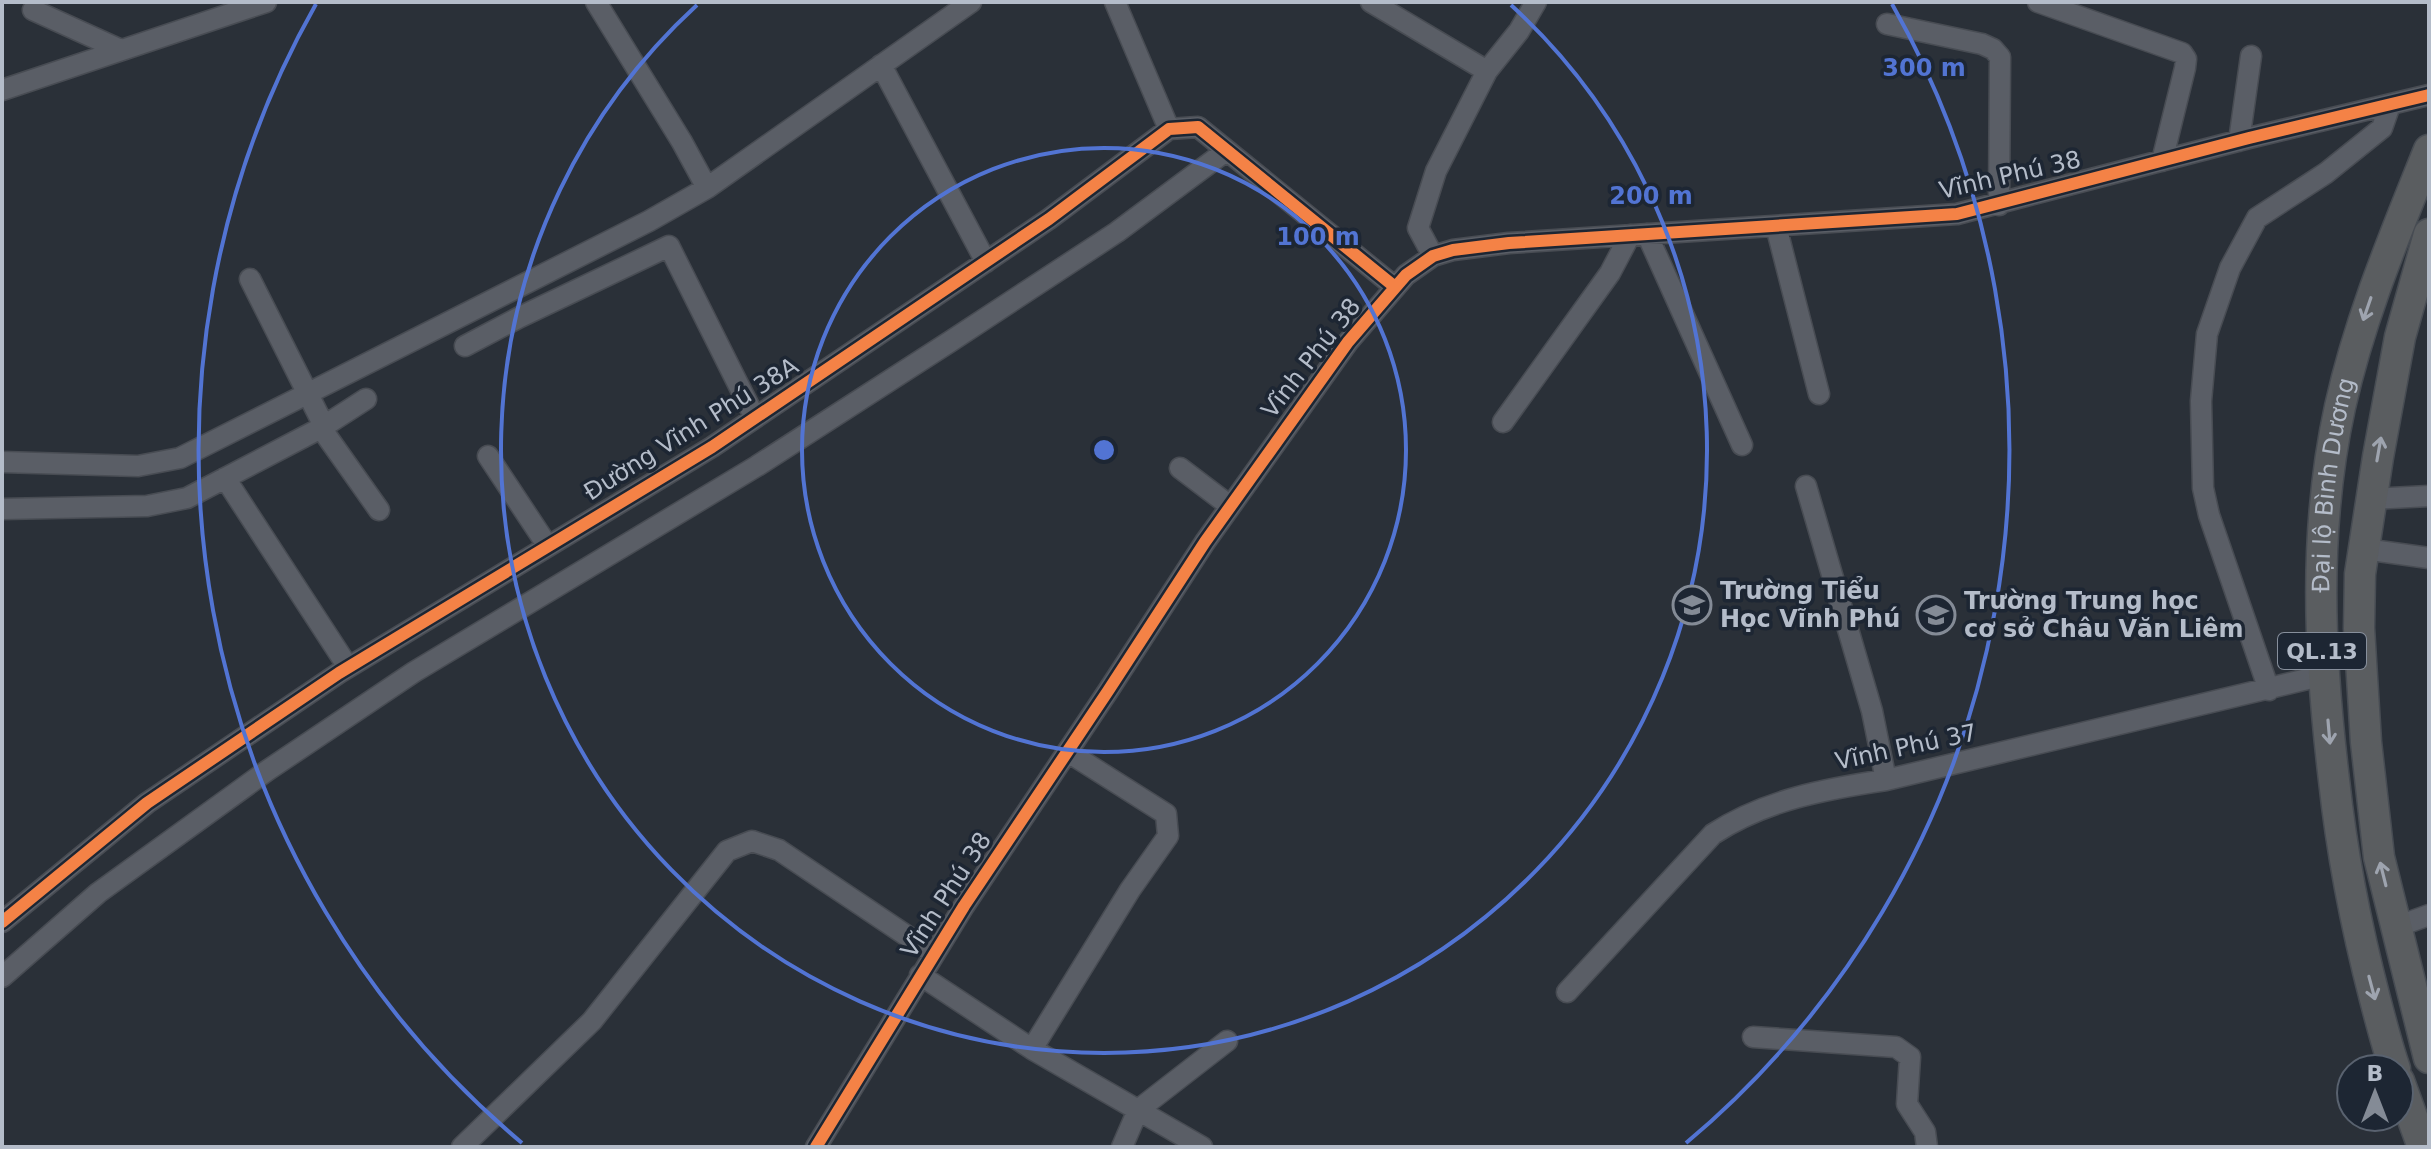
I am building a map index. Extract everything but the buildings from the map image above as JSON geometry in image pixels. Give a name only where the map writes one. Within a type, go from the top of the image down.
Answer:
[{"type":"highway","name":"Đại lộ Bình Dương","points":[[2391,1053],[2342,857],[2324,675],[2320,578],[2331,459],[2351,361],[2378,277],[2429,150]]},
{"type":"highway","name":"Đại lộ Bình Dương","points":[[2428,242],[2400,337],[2371,499],[2362,561],[2361,666],[2379,857],[2396,927],[2421,993],[2429,1058]]},
{"type":"highway","points":[[2320,578],[2362,561]]},
{"type":"highway","points":[[2324,675],[2361,666]]},
{"type":"highway","points":[[2415,1125],[2423,1147]]},
{"type":"street","points":[[2,90],[266,2]]},
{"type":"street","points":[[596,2],[707,188]]},
{"type":"street","points":[[2,462],[138,466],[180,458],[635,228],[707,188],[971,2]]},
{"type":"street","points":[[1115,2],[1169,129],[1198,127],[1395,287]]},
{"type":"street","points":[[1371,2],[1487,71]]},
{"type":"street","points":[[1433,256],[1418,228],[1436,171],[1487,71],[1519,31],[1536,2]]},
{"type":"street","points":[[2038,2],[2182,53],[2186,59],[2185,68],[2162,161]]},
{"type":"street","points":[[33,10],[121,50]]},
{"type":"street","points":[[1887,24],[1982,44],[2000,57],[1999,205]]},
{"type":"street","points":[[2239,141],[2251,56]]},
{"type":"street","points":[[881,65],[986,262]]},
{"type":"street","name":"Vĩnh Phú 38","points":[[816,1147],[920,975],[1230,506],[1348,342],[1406,275],[1433,256],[1453,250],[1509,243],[1957,214],[2429,95]]},
{"type":"street","points":[[2269,690],[2209,515],[2203,488],[2201,401],[2207,334],[2230,268],[2257,218],[2326,173],[2382,128],[2390,105]]},
{"type":"street","name":"Đường Vĩnh Phú 38A","points":[[2,922],[147,803],[348,667],[712,447],[1049,219],[1169,129]]},
{"type":"street","points":[[2,977],[98,893],[281,761],[414,672],[757,466],[951,341],[1117,232],[1226,151]]},
{"type":"street","points":[[1776,226],[1819,394]]},
{"type":"street","points":[[1503,422],[1639,234],[1742,445]]},
{"type":"street","points":[[465,346],[669,246],[755,418]]},
{"type":"street","points":[[250,279],[322,424],[379,510]]},
{"type":"street","points":[[2,509],[147,506],[187,498],[366,399]]},
{"type":"street","points":[[488,456],[547,545]]},
{"type":"street","points":[[1180,468],[1230,506]]},
{"type":"street","points":[[225,478],[348,667]]},
{"type":"street","points":[[1806,486],[1872,711],[1886,780]]},
{"type":"street","points":[[2371,499],[2429,496]]},
{"type":"street","points":[[2362,561],[2429,558]]},
{"type":"street","name":"Vĩnh Phú 37","points":[[1567,992],[1713,834],[1738,818],[1824,790],[1886,780],[2324,675]]},
{"type":"street","points":[[1032,1049],[1130,890],[1168,836],[1166,814],[1068,752]]},
{"type":"street","points":[[462,1147],[592,1021],[727,851],[752,841],[779,850],[934,954]]},
{"type":"street","points":[[2396,927],[2429,915]]},
{"type":"street","points":[[920,975],[1032,1049],[1202,1147]]},
{"type":"street","points":[[1753,1037],[1896,1047],[1910,1057],[1907,1104],[1925,1132],[1927,1147]]},
{"type":"street","points":[[1127,1145],[1138,1110],[1227,1041]]},
{"type":"cycle path","points":[[816,1147],[964,906],[1205,542],[1348,342],[1406,275],[1433,256],[1453,250],[1509,243],[1957,214],[2429,95]]},
{"type":"cycle path","points":[[2,922],[147,803],[339,673],[712,447],[1049,219],[1169,129],[1198,127],[1395,287]]},
{"type":"place","name":"Trường Tiểu Học Vĩnh Phú","points":[[1692,605]]},
{"type":"place","name":"Trường Trung học cơ sở Châu Văn Liêm","points":[[1936,615]]}]
